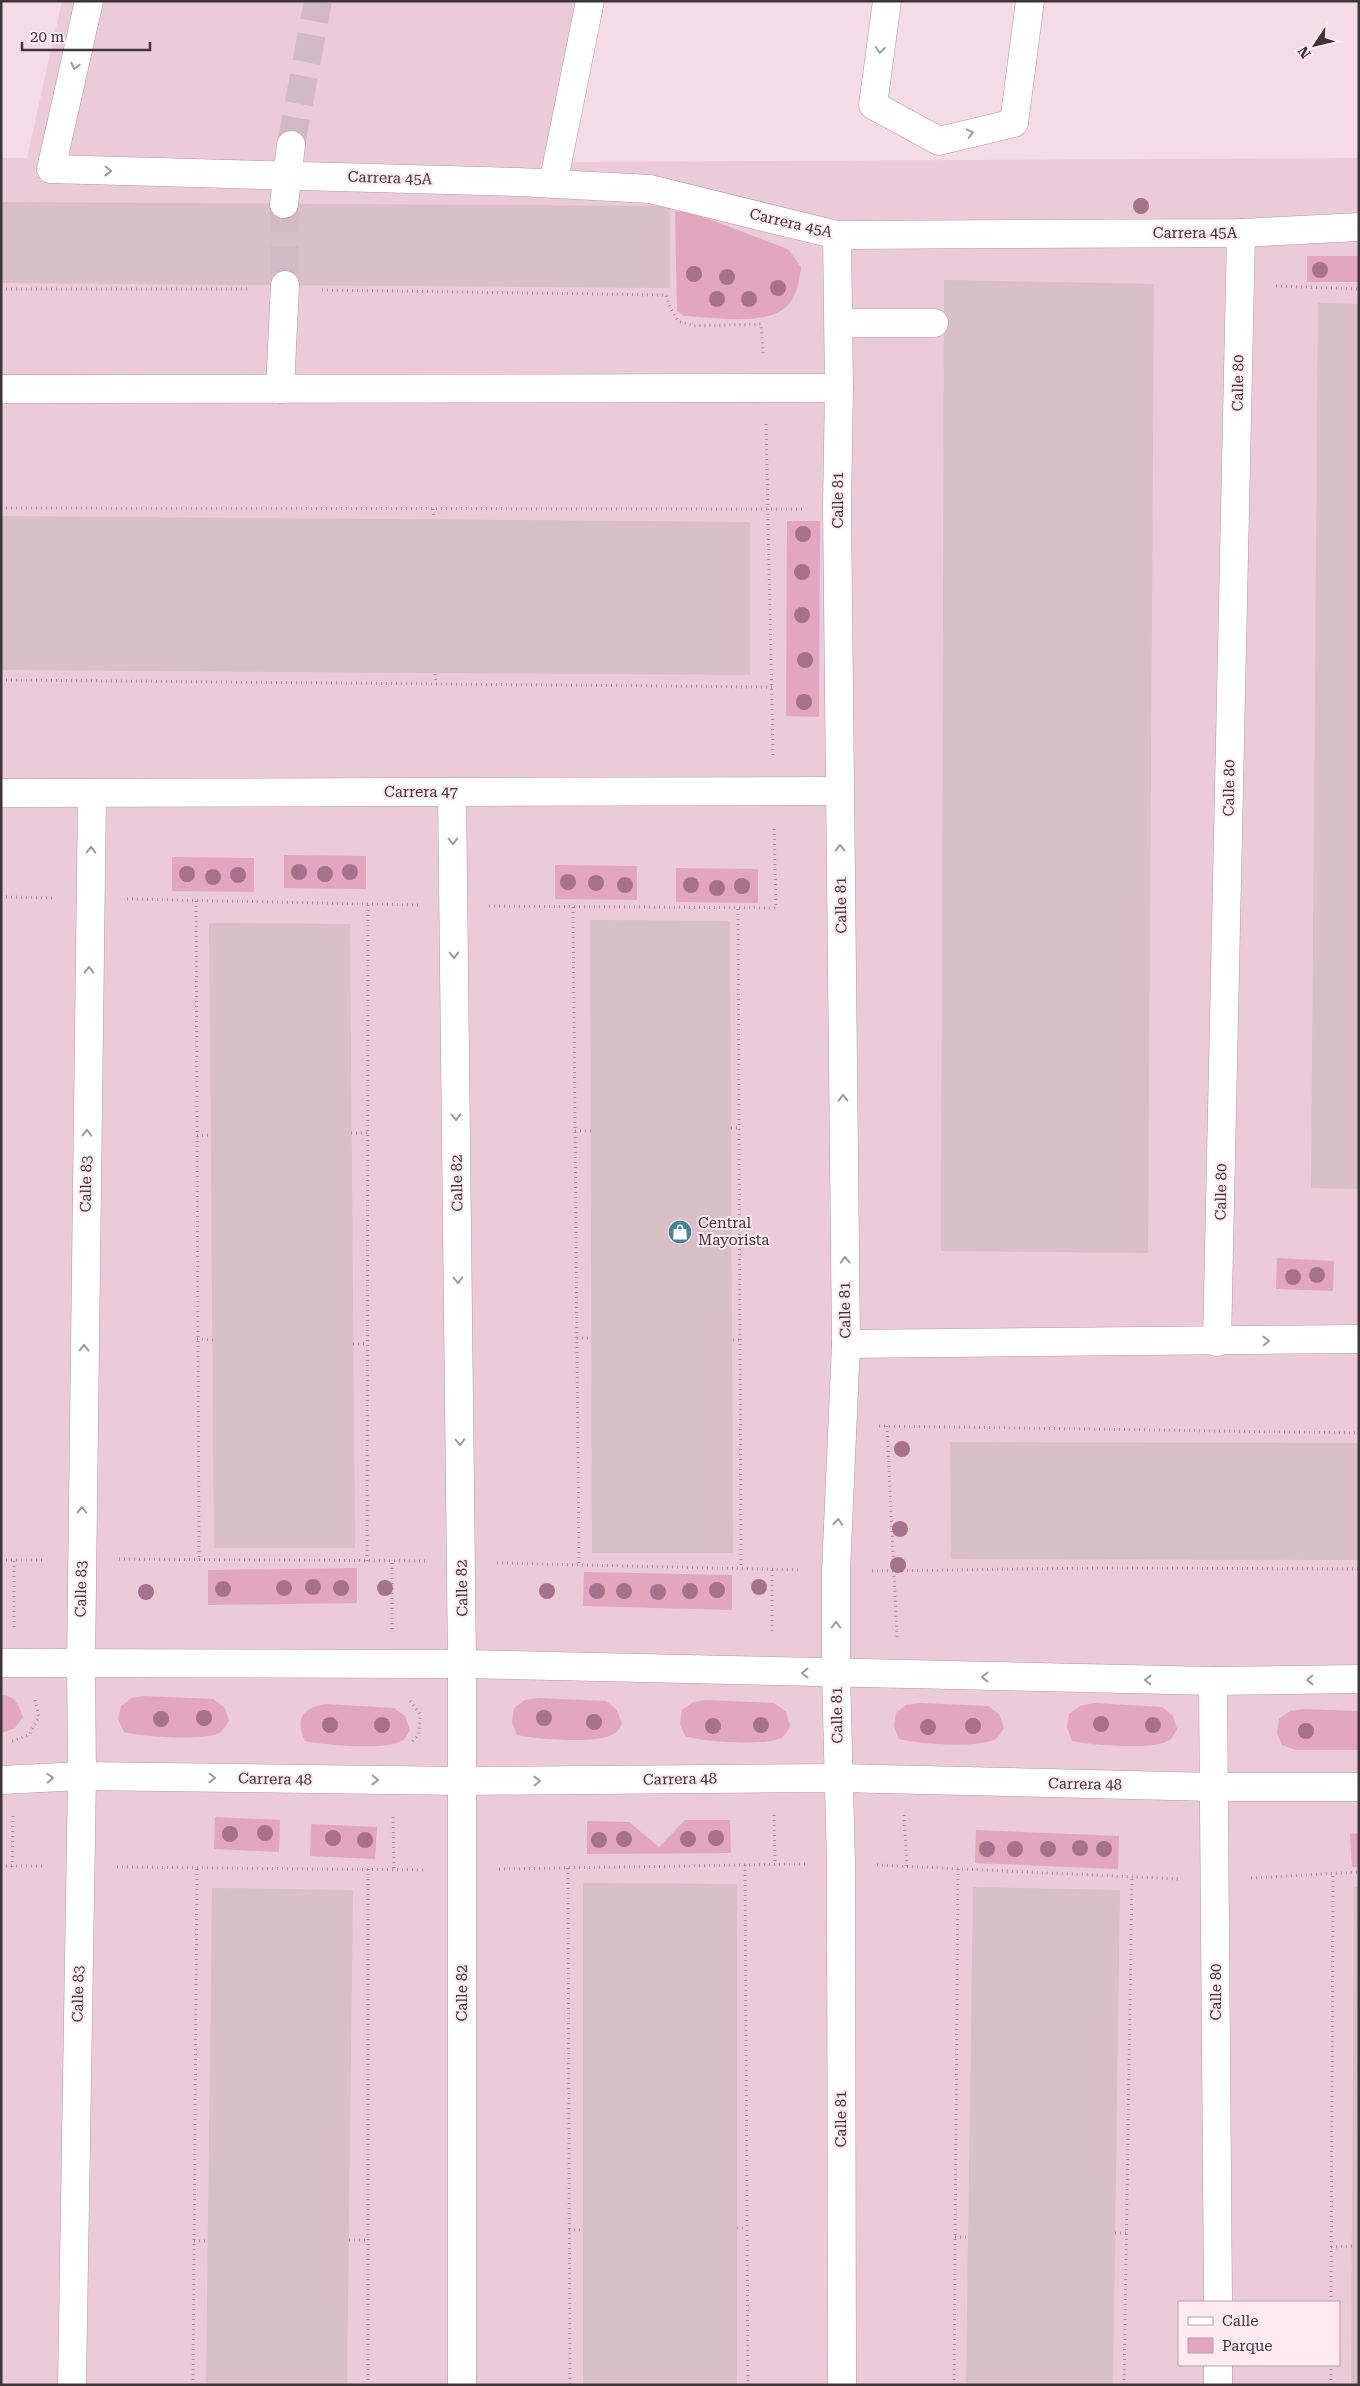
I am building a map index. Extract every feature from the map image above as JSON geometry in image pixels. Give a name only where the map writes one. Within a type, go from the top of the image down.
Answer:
[{"type":"street","name":"Carrera 45A","points":[[89,1],[52,170],[286,174],[650,189],[838,234],[1242,233],[1359,227]]},
{"type":"street","points":[[553,184],[590,1]]},
{"type":"street","points":[[887,1],[873,105],[940,141],[1014,123],[1030,1]]},
{"type":"street","points":[[284,204],[291,144]]},
{"type":"street","name":"Calle 80","points":[[1217,1342],[1242,233]]},
{"type":"street","name":"Calle 81","points":[[838,234],[839,388],[837,507],[846,1344],[836,1571],[836,1674],[841,1863],[842,2385]]},
{"type":"street","points":[[280,389],[284,287]]},
{"type":"street","points":[[838,323],[934,324]]},
{"type":"street","points":[[1,389],[839,388]]},
{"type":"street","name":"Carrera 47","points":[[1,793],[840,791]]},
{"type":"street","name":"Calle 82","points":[[452,792],[462,1664],[462,2385]]},
{"type":"street","name":"Calle 83","points":[[72,2385],[82,1776],[82,1559],[92,793]]},
{"type":"street","points":[[846,1344],[1359,1340]]},
{"type":"street","points":[[7,1663],[462,1664],[899,1676],[1213,1682],[1359,1679]]},
{"type":"street","name":"Calle 80","points":[[1213,1682],[1218,2301]]},
{"type":"street","name":"Carrera 48","points":[[7,1780],[82,1776],[462,1782],[838,1778],[1214,1787],[1359,1788]]},
{"type":"street","points":[[1218,2366],[1218,2385]]},
{"type":"path","points":[[1240,285],[1359,289]]},
{"type":"path","points":[[1,289],[284,287],[666,295],[678,321],[694,326],[761,324],[765,388],[776,908],[573,908],[1,897]]},
{"type":"path","points":[[1,508],[768,510],[837,507]]},
{"type":"path","points":[[434,509],[434,519]]},
{"type":"path","points":[[435,674],[436,684]]},
{"type":"path","points":[[1,680],[772,687]]},
{"type":"path","points":[[196,901],[198,1560]]},
{"type":"path","points":[[367,1561],[368,904]]},
{"type":"path","points":[[573,908],[579,1565]]},
{"type":"path","points":[[738,909],[741,1569]]},
{"type":"path","points":[[731,1128],[739,1128]]},
{"type":"path","points":[[575,1131],[591,1131]]},
{"type":"path","points":[[352,1133],[368,1133]]},
{"type":"path","points":[[197,1136],[211,1135]]},
{"type":"path","points":[[576,1338],[591,1338]]},
{"type":"path","points":[[197,1340],[213,1340]]},
{"type":"path","points":[[732,1340],[740,1340]]},
{"type":"path","points":[[353,1344],[368,1344]]},
{"type":"path","points":[[843,1425],[1359,1433]]},
{"type":"path","points":[[887,1426],[899,1676]]},
{"type":"path","points":[[1,1560],[392,1561],[836,1571],[1359,1568]]},
{"type":"path","points":[[12,1866],[7,1780],[11,1742],[29,1735],[39,1717],[35,1698],[12,1681],[7,1663],[14,1560]]},
{"type":"path","points":[[392,1561],[393,1693],[409,1700],[420,1714],[419,1734],[408,1746],[393,1751],[394,1869]]},
{"type":"path","points":[[772,1570],[773,1672]]},
{"type":"path","points":[[774,1778],[775,1865]]},
{"type":"path","points":[[903,1779],[907,1867]]},
{"type":"path","points":[[1,1866],[462,1870],[841,1863],[1215,1880],[1359,1872]]},
{"type":"path","points":[[745,1865],[748,2385]]},
{"type":"path","points":[[192,2385],[197,1867]]},
{"type":"path","points":[[568,1868],[570,2385]]},
{"type":"path","points":[[368,1869],[368,2385]]},
{"type":"path","points":[[954,2385],[958,1869]]},
{"type":"path","points":[[1331,2301],[1333,1873]]},
{"type":"path","points":[[1124,2385],[1132,1876]]},
{"type":"path","points":[[737,2228],[747,2228]]},
{"type":"path","points":[[570,2230],[583,2230]]},
{"type":"path","points":[[1115,2233],[1126,2233]]},
{"type":"path","points":[[955,2237],[968,2237]]},
{"type":"path","points":[[349,2240],[368,2240]]},
{"type":"path","points":[[194,2241],[208,2241]]},
{"type":"path","points":[[1332,2247],[1352,2246]]},
{"type":"path","points":[[1331,2366],[1331,2385]]},
{"type":"shaded area","name":"Central Mayorista","points":[[62,1],[602,1],[571,162],[1359,158],[1359,2385],[1,2385],[1,158],[27,158]]},
{"type":"green space","points":[[687,211],[788,249],[801,267],[799,283],[791,302],[778,313],[753,319],[684,316],[677,311],[675,212]]},
{"type":"green space","points":[[1307,256],[1359,256],[1359,282],[1307,282]]},
{"type":"green space","points":[[787,521],[820,521],[819,717],[786,716]]},
{"type":"green space","points":[[284,855],[366,856],[366,889],[284,888]]},
{"type":"green space","points":[[172,857],[254,858],[254,892],[172,891]]},
{"type":"green space","points":[[555,865],[637,866],[637,900],[555,899]]},
{"type":"green space","points":[[676,868],[758,869],[758,903],[676,902]]},
{"type":"green space","points":[[1277,1258],[1334,1261],[1333,1291],[1276,1289]]},
{"type":"green space","points":[[357,1568],[357,1603],[208,1605],[208,1570]]},
{"type":"green space","points":[[584,1572],[732,1575],[732,1610],[583,1606]]},
{"type":"green space","points":[[1,1695],[6,1695],[13,1699],[23,1717],[15,1728],[2,1733]]},
{"type":"green space","points":[[145,1696],[213,1699],[225,1708],[229,1721],[219,1733],[200,1737],[158,1737],[124,1732],[118,1719],[121,1706],[132,1698]]},
{"type":"green space","points":[[539,1698],[606,1701],[617,1710],[622,1724],[615,1733],[608,1737],[597,1739],[552,1739],[517,1735],[512,1722],[514,1708],[525,1700]]},
{"type":"green space","points":[[706,1700],[774,1703],[786,1712],[790,1726],[781,1738],[762,1742],[719,1741],[685,1736],[680,1724],[682,1710],[693,1702]]},
{"type":"green space","points":[[920,1703],[988,1706],[999,1714],[1004,1728],[997,1738],[979,1744],[934,1744],[899,1739],[894,1726],[896,1713],[906,1705]]},
{"type":"green space","points":[[1094,1703],[1162,1707],[1173,1716],[1177,1729],[1171,1739],[1164,1743],[1153,1745],[1108,1745],[1072,1741],[1067,1727],[1069,1714],[1080,1706]]},
{"type":"green space","points":[[326,1704],[394,1708],[405,1716],[410,1730],[403,1740],[385,1745],[340,1745],[305,1741],[301,1726],[303,1715],[311,1708]]},
{"type":"green space","points":[[1303,1709],[1359,1711],[1359,1750],[1296,1750],[1282,1745],[1277,1733],[1279,1719],[1290,1711]]},
{"type":"green space","points":[[215,1817],[280,1820],[279,1852],[214,1849]]},
{"type":"green space","points":[[685,1820],[730,1820],[731,1853],[587,1854],[587,1821],[629,1822],[659,1847]]},
{"type":"green space","points":[[311,1824],[377,1827],[375,1859],[310,1856]]},
{"type":"green space","points":[[976,1830],[1119,1836],[1118,1869],[975,1863]]},
{"type":"green space","points":[[1359,1833],[1359,1867],[1352,1867],[1350,1834]]},
{"type":"building","points":[[1,202],[670,206],[670,288],[1,283]]},
{"type":"building","points":[[944,280],[1154,284],[1148,1253],[941,1251]]},
{"type":"building","points":[[1318,303],[1359,304],[1359,1189],[1311,1188]]},
{"type":"building","points":[[1,516],[750,522],[750,675],[1,670]]},
{"type":"building","points":[[590,920],[730,921],[733,1553],[592,1553]]},
{"type":"building","points":[[209,923],[350,924],[355,1548],[214,1548]]},
{"type":"building","points":[[950,1442],[1359,1443],[1359,1560],[951,1559]]},
{"type":"building","points":[[583,1883],[737,1884],[737,2385],[583,2385]]},
{"type":"building","points":[[973,1887],[1120,1890],[1113,2385],[966,2385]]},
{"type":"building","points":[[1354,1887],[1359,1887],[1359,2385],[1351,2385]]},
{"type":"building","points":[[212,1888],[353,1890],[347,2385],[206,2385]]},
{"type":"tunnel","points":[[291,145],[318,1]]},
{"type":"tunnel","points":[[284,204],[285,285]]},
{"type":"place","name":"Central Mayorista","points":[[680,1232]]}]
